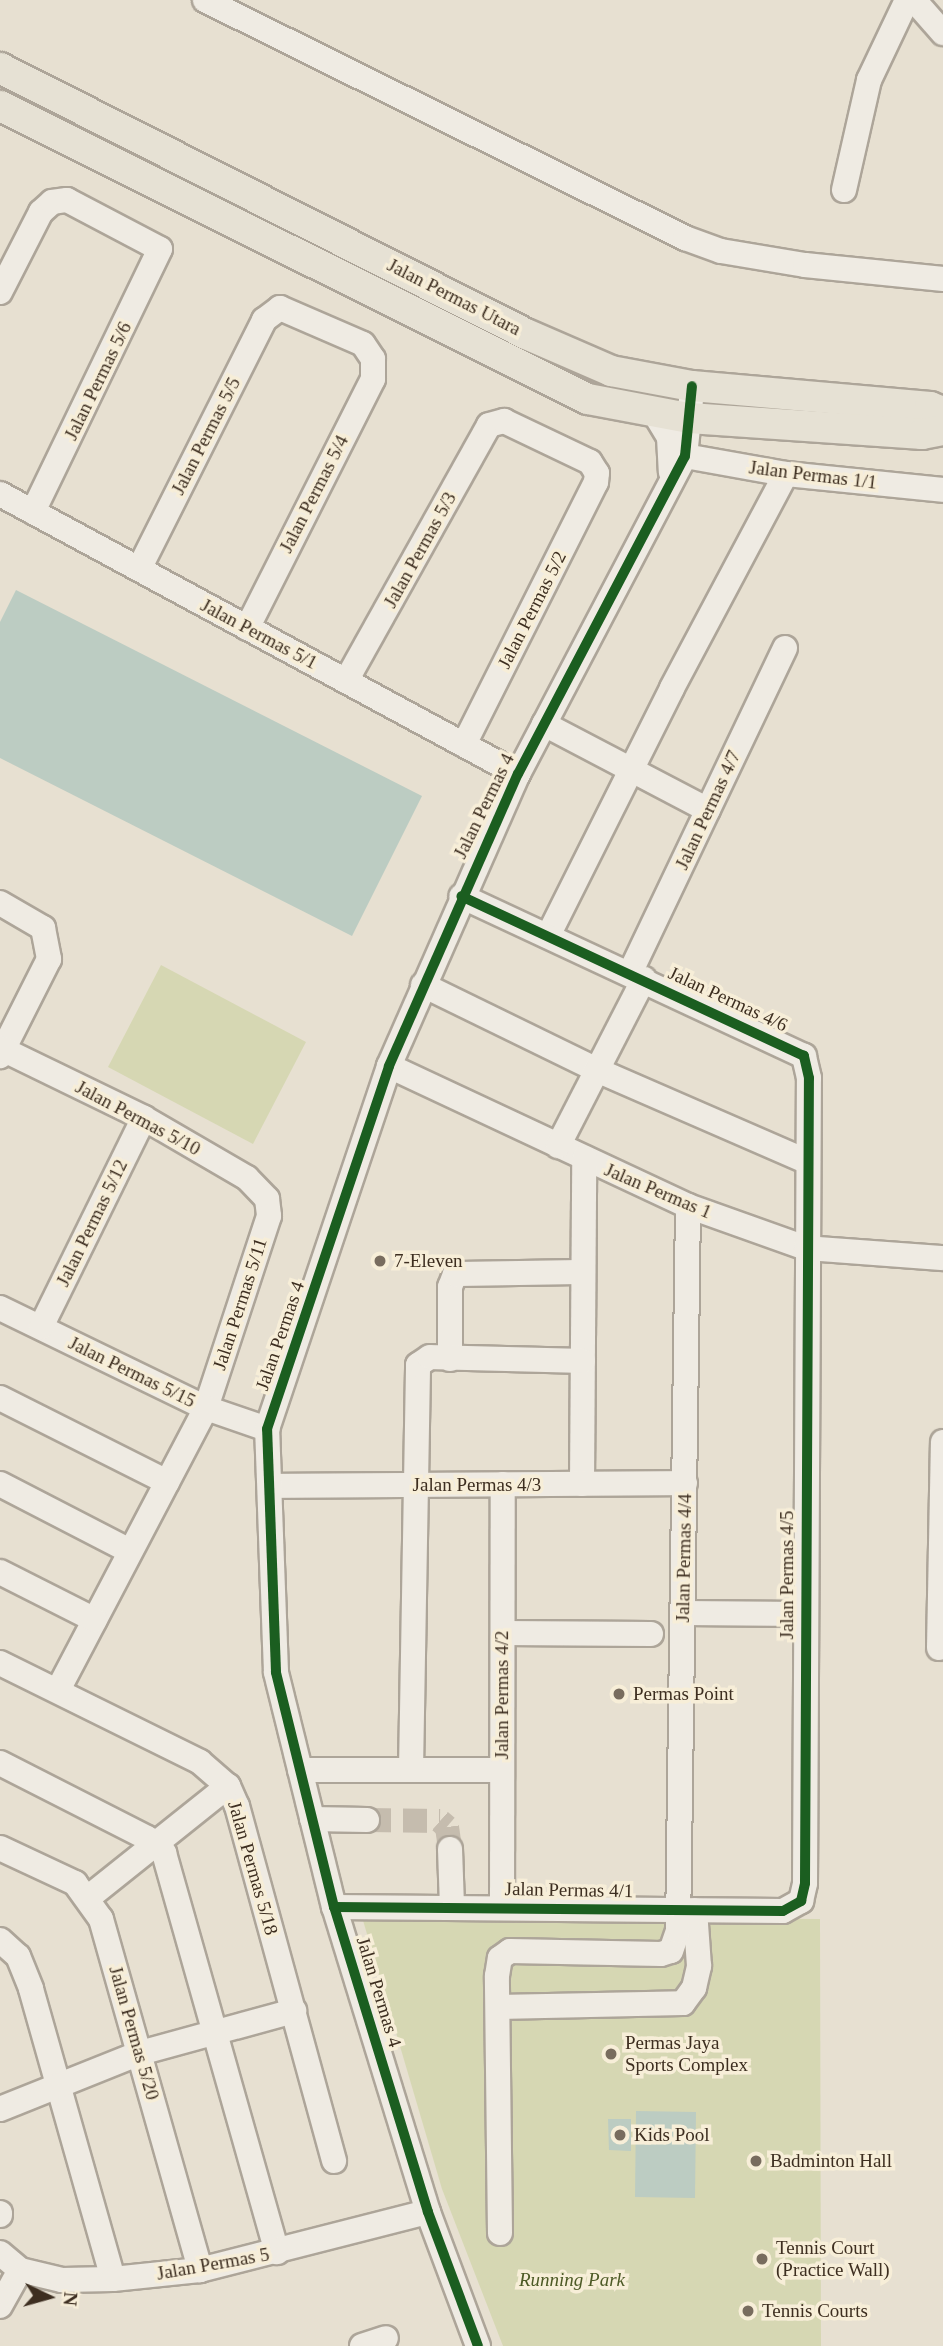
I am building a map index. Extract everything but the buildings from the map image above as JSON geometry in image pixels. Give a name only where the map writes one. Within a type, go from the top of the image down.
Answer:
[{"type":"main road","name":"Jalan Permas Utara","points":[[0,68],[574,356],[611,371],[692,386],[930,407],[943,412]]},
{"type":"main road","name":"Jalan Permas Utara","points":[[0,106],[557,386],[588,399],[655,414],[689,418],[922,434],[943,430]]},
{"type":"street","points":[[205,0],[685,238],[721,251],[805,265],[943,279]]},
{"type":"street","points":[[844,190],[869,80],[907,0]]},
{"type":"street","points":[[914,0],[943,33]]},
{"type":"street","name":"Jalan Permas 5/6","points":[[0,292],[41,212],[52,202],[66,200],[160,249],[33,512]]},
{"type":"street","name":"Jalan Permas 5/5","points":[[139,569],[264,320],[279,308],[363,344],[373,359]]},
{"type":"street","name":"Jalan Permas 5/4","points":[[247,628],[373,379],[373,359]]},
{"type":"street","name":"Jalan Permas 4","points":[[478,2346],[428,2212],[334,1907],[276,1672],[267,1429],[389,1066],[461,896],[518,774],[678,466],[689,418],[692,386]]},
{"type":"street","points":[[655,414],[669,437],[678,466]]},
{"type":"street","name":"Jalan Permas 5/3","points":[[346,681],[489,425],[496,421],[590,462],[597,473]]},
{"type":"street","name":"Jalan Permas 1/1","points":[[678,466],[943,490]]},
{"type":"street","name":"Jalan Permas 5/2","points":[[464,745],[597,473]]},
{"type":"street","points":[[548,936],[630,772],[786,474]]},
{"type":"street","name":"Jalan Permas 5/1","points":[[0,494],[518,774]]},
{"type":"street","name":"Jalan Permas 4/7","points":[[558,1146],[599,1071],[708,810],[786,648]]},
{"type":"street","points":[[544,724],[630,772],[708,810]]},
{"type":"street","name":"Jalan Permas 4/6","points":[[461,896],[804,1056],[809,1077],[806,1248]]},
{"type":"street","points":[[0,903],[43,928],[49,959],[1,1051]]},
{"type":"street","points":[[423,985],[599,1071],[808,1162]]},
{"type":"street","name":"Jalan Permas 5/10","points":[[1,1051],[144,1118],[247,1178],[267,1199]]},
{"type":"street","name":"Jalan Permas 1","points":[[389,1066],[688,1206],[806,1248],[943,1258]]},
{"type":"street","name":"Jalan Permas 5/12","points":[[41,1327],[144,1118]]},
{"type":"street","points":[[582,1484],[583,1362],[576,1322],[583,1272],[584,1158]]},
{"type":"street","name":"Jalan Permas 5/11","points":[[58,1690],[206,1408],[268,1216],[267,1199]]},
{"type":"street","name":"Jalan Permas 4/4","points":[[687,1910],[683,1613],[688,1206]]},
{"type":"street","name":"Jalan Permas 4/5","points":[[801,1901],[806,1248]]},
{"type":"street","points":[[450,1359],[450,1287],[455,1275],[583,1272]]},
{"type":"street","name":"Jalan Permas 5/15","points":[[0,1308],[206,1408],[267,1429]]},
{"type":"street","points":[[411,1770],[418,1365],[430,1357],[583,1362]]},
{"type":"street","points":[[0,1398],[167,1482]]},
{"type":"street","points":[[939,1647],[943,1442]]},
{"type":"street","name":"Jalan Permas 4/3","points":[[270,1486],[685,1483]]},
{"type":"street","points":[[0,1484],[130,1550]]},
{"type":"street","name":"Jalan Permas 4/2","points":[[502,1906],[503,1484]]},
{"type":"street","points":[[0,1572],[95,1620]]},
{"type":"street","points":[[683,1613],[804,1614]]},
{"type":"street","points":[[503,1633],[651,1634]]},
{"type":"street","name":"Jalan Permas 5/18","points":[[1,1667],[58,1690],[200,1762],[228,1786],[294,2011],[334,2161]]},
{"type":"street","points":[[0,1763],[156,1846],[164,1853],[277,2252]]},
{"type":"street","points":[[300,1770],[502,1770]]},
{"type":"street","points":[[0,1849],[75,1884],[89,1897],[228,1786]]},
{"type":"street","points":[[312,1819],[367,1820]]},
{"type":"street","points":[[450,1849],[452,1906]]},
{"type":"street","name":"Jalan Permas 5/20","points":[[89,1897],[101,1919],[200,2270]]},
{"type":"street","name":"Jalan Permas 4/1","points":[[334,1907],[502,1906],[783,1911],[801,1901]]},
{"type":"street","points":[[498,2007],[683,2003],[694,1988],[699,1966],[687,1910]]},
{"type":"street","points":[[500,2232],[498,1968],[506,1953],[669,1952],[676,1943],[687,1910]]},
{"type":"street","points":[[0,1940],[18,1956],[59,2084],[113,2279]]},
{"type":"street","points":[[0,2109],[140,2053],[294,2011]]},
{"type":"street","name":"Jalan Permas 5","points":[[0,2253],[20,2270],[62,2280],[113,2279],[200,2270],[428,2212]]},
{"type":"street","points":[[0,2306],[20,2270]]},
{"type":"street","points":[[362,2346],[386,2338]]},
{"type":"green space","points":[[161,965],[306,1042],[253,1144],[108,1067]]},
{"type":"green space","name":"Permas Jaya Sports Complex","points":[[362,1917],[820,1919],[821,2346],[503,2346],[442,2189]]},
{"type":"shaded area","points":[[16,590],[422,796],[352,936],[0,758],[0,622]]},
{"type":"shaded area","points":[[636,2111],[696,2112],[695,2198],[635,2197]]},
{"type":"shaded area","name":"Kids Pool","points":[[608,2119],[631,2119],[631,2151],[609,2150]]},
{"type":"tunnel","points":[[367,1820],[440,1821],[447,1827],[450,1849]]},
{"type":"cycle path","points":[[478,2346],[428,2212],[334,1907],[276,1672],[267,1429],[389,1066],[518,774],[685,456],[692,386]]},
{"type":"cycle path","points":[[334,1907],[783,1911],[801,1901],[805,1883],[809,1078],[804,1056],[461,896]]},
{"type":"place","name":"7-Eleven","points":[[380,1261]]},
{"type":"place","name":"Permas Point","points":[[619,1694]]},
{"type":"place","name":"Permas Jaya Sports Complex","points":[[611,2054]]},
{"type":"place","name":"Kids Pool","points":[[620,2135]]},
{"type":"place","name":"Badminton Hall","points":[[756,2161]]},
{"type":"place","name":"Tennis Court (Practice Wall)","points":[[762,2259]]},
{"type":"place","name":"Tennis Courts","points":[[748,2311]]},
{"type":"park label","name":"Running Park","points":[[572,2280]]}]
